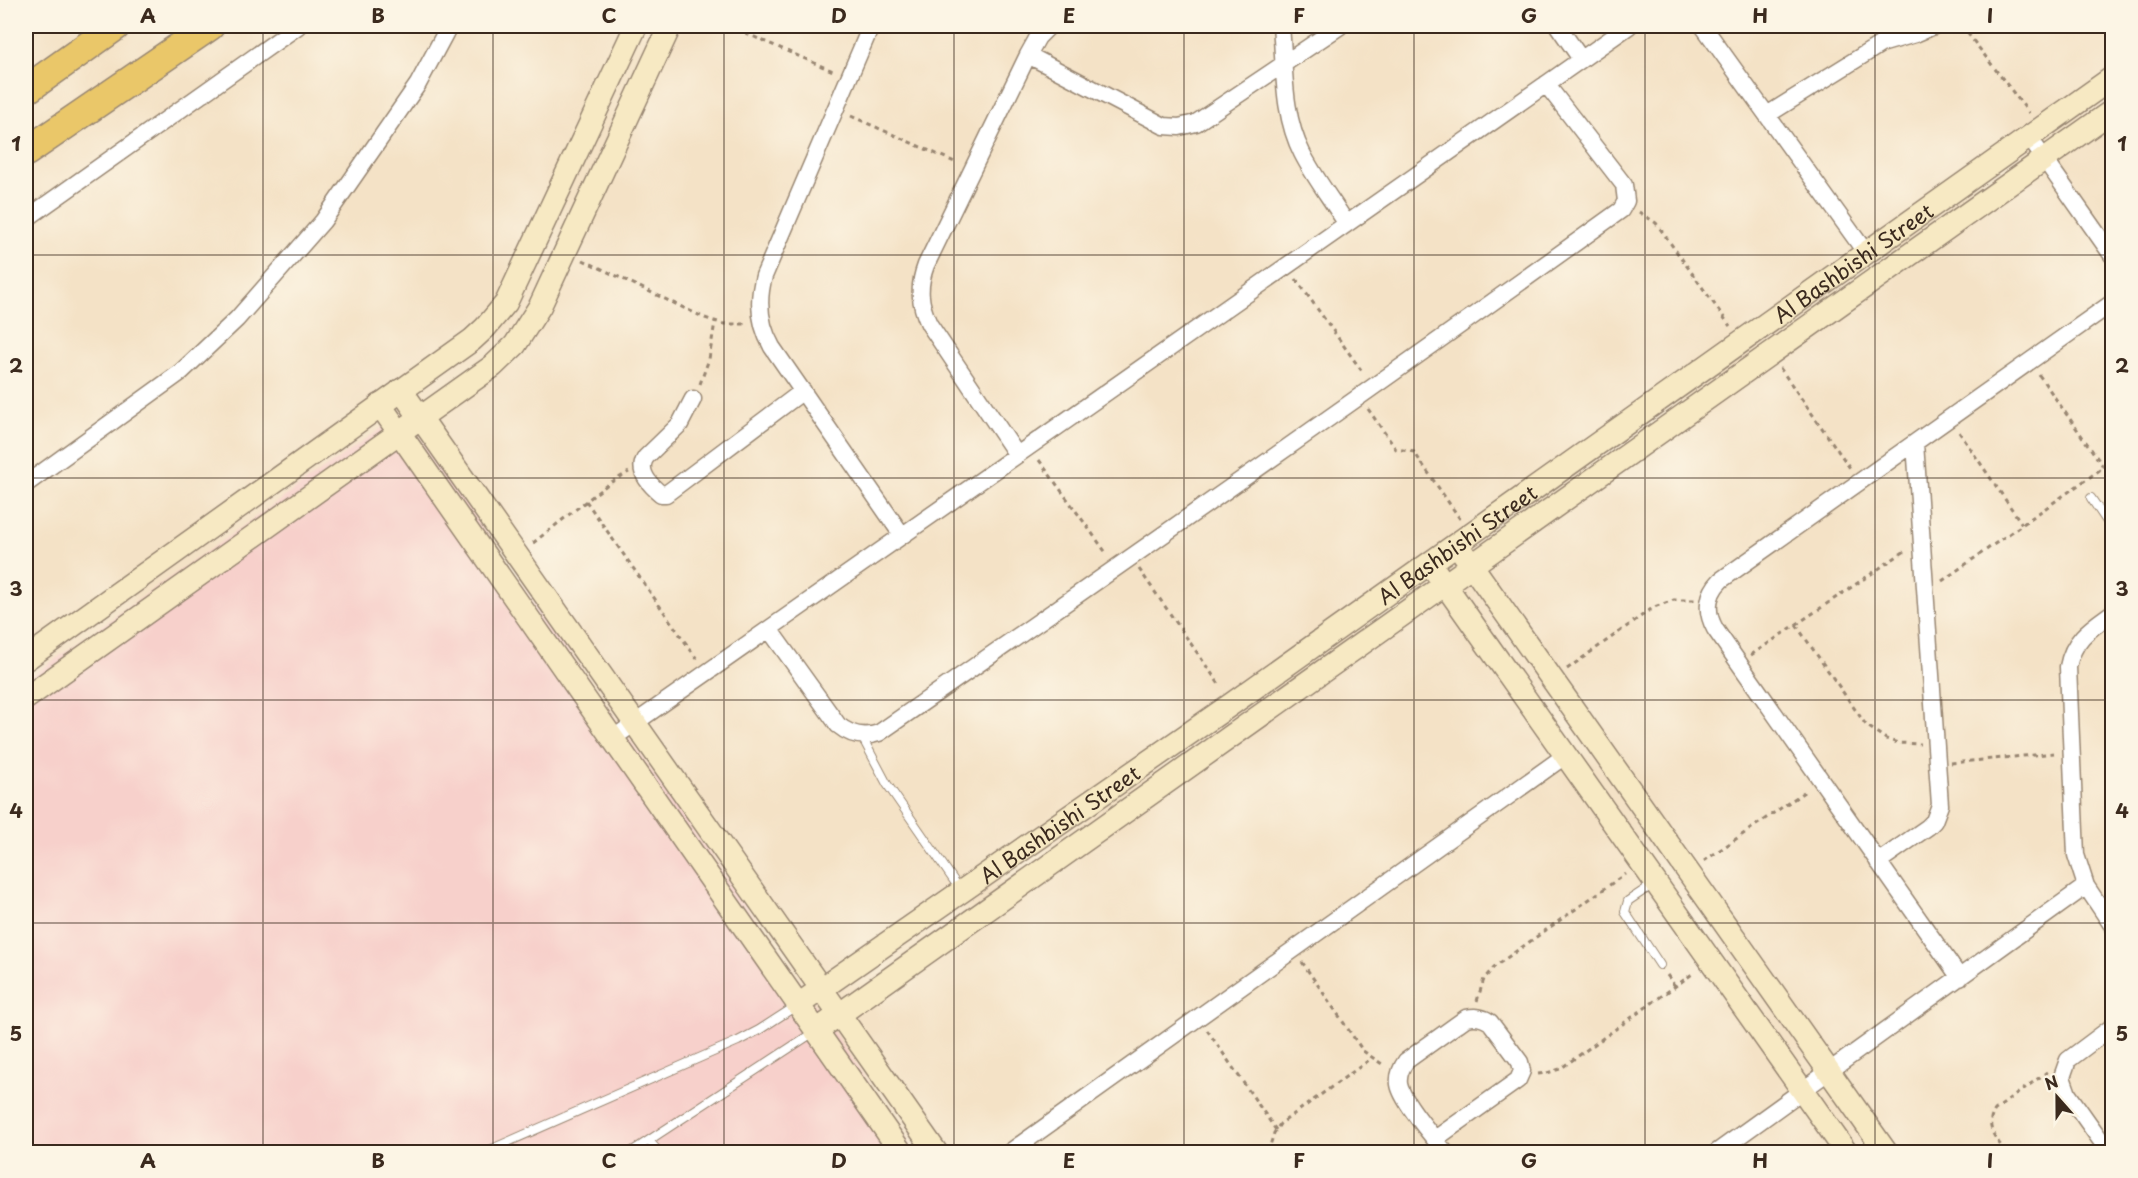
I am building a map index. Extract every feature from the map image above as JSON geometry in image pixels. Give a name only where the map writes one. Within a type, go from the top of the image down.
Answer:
[{"type":"highway","points":[[26,90],[116,26]]},
{"type":"highway","points":[[26,152],[210,26]]},
{"type":"street","points":[[26,219],[298,26]]},
{"type":"street","points":[[26,484],[181,372],[237,319],[323,220],[418,84],[449,26]]},
{"type":"street","points":[[26,659],[472,340],[492,322],[506,303],[636,26]]},
{"type":"street","points":[[26,698],[492,366],[515,345],[540,306],[669,26]]},
{"type":"street","points":[[871,26],[764,276],[759,298],[761,320],[772,347],[902,535]]},
{"type":"street","points":[[1023,451],[928,324],[920,300],[920,288],[926,265],[1028,55],[1038,38],[1049,26]]},
{"type":"street","points":[[1281,26],[1282,64],[1290,116],[1302,153],[1346,223]]},
{"type":"street","points":[[1028,55],[1164,126],[1172,126],[1196,123],[1340,26]]},
{"type":"street","points":[[1558,26],[1581,59]]},
{"type":"street","points":[[612,739],[1629,26]]},
{"type":"street","points":[[1703,26],[1881,275]]},
{"type":"street","points":[[1881,44],[1896,26]]},
{"type":"street","points":[[1767,115],[1881,44],[1934,26]]},
{"type":"street","name":"Al Bashbishi Street","points":[[798,1005],[1233,704],[2112,78]]},
{"type":"street","points":[[769,629],[838,726],[848,732],[861,735],[879,733],[1367,393],[1621,210],[1627,195],[1624,185],[1546,84]]},
{"type":"street","name":"Al Bashbishi Street","points":[[816,1031],[2112,111]]},
{"type":"street","points":[[2035,133],[2045,159],[2112,255]]},
{"type":"street","points":[[1960,978],[1710,621],[1708,603],[1715,586],[1721,580],[2112,303]]},
{"type":"street","points":[[401,390],[936,1152]]},
{"type":"street","points":[[693,399],[680,424],[644,460],[642,467],[644,474],[659,493],[666,494],[803,391]]},
{"type":"street","points":[[380,405],[816,1031],[889,1148]]},
{"type":"street","points":[[1878,862],[1928,827],[1934,821],[1940,805],[1915,443]]},
{"type":"street","points":[[1464,539],[1472,566],[1886,1152]]},
{"type":"street","points":[[1430,563],[1846,1152]]},
{"type":"street","points":[[2112,613],[2080,637],[2070,659],[2074,843],[2078,865],[2086,886],[2112,926]]},
{"type":"street","points":[[1010,1152],[1566,755]]},
{"type":"street","points":[[1717,1152],[1830,1073],[2086,886]]},
{"type":"street","points":[[962,891],[978,916]]},
{"type":"street","points":[[1477,1017],[1490,1022],[1521,1062],[1522,1071],[1518,1080],[1440,1146],[1403,1096],[1399,1084],[1400,1072],[1406,1061],[1466,1018],[1477,1017]]},
{"type":"street","points":[[2109,1152],[2065,1089],[2063,1071],[2068,1060],[2112,1027]]},
{"type":"lane","points":[[2091,498],[2112,529]]},
{"type":"lane","points":[[861,735],[887,784],[962,891]]},
{"type":"lane","points":[[1656,882],[1628,901],[1624,912],[1660,965]]},
{"type":"lane","points":[[485,1152],[738,1041],[798,1005]]},
{"type":"lane","points":[[631,1152],[816,1031]]},
{"type":"lane","points":[[650,1140],[658,1152]]},
{"type":"path","points":[[729,26],[849,78]]},
{"type":"path","points":[[1962,26],[2035,133]]},
{"type":"path","points":[[835,110],[972,170]]},
{"type":"path","points":[[1621,210],[1641,213],[1656,223],[1742,342]]},
{"type":"path","points":[[566,251],[715,322],[737,325],[761,320]]},
{"type":"path","points":[[1286,266],[1367,393],[1396,449],[1414,452],[1464,539]]},
{"type":"path","points":[[693,399],[709,359],[715,322]]},
{"type":"path","points":[[1770,354],[1860,482]]},
{"type":"path","points":[[2030,362],[2112,479]]},
{"type":"path","points":[[1950,418],[2022,524]]},
{"type":"path","points":[[1023,451],[1117,568]]},
{"type":"path","points":[[517,555],[586,501],[625,474],[642,467]]},
{"type":"path","points":[[1925,592],[2104,468]]},
{"type":"path","points":[[586,501],[707,672]]},
{"type":"path","points":[[1739,663],[1922,540]]},
{"type":"path","points":[[1131,558],[1233,704]]},
{"type":"path","points":[[1552,680],[1654,607],[1685,599],[1708,603]]},
{"type":"path","points":[[1796,625],[1870,729],[1898,743],[1924,744],[1936,741]]},
{"type":"path","points":[[1938,764],[2071,752]]},
{"type":"path","points":[[1688,873],[1821,780]]},
{"type":"path","points":[[1477,1017],[1477,997],[1480,988],[1494,967],[1641,862]]},
{"type":"path","points":[[1294,950],[1363,1051],[1400,1072]]},
{"type":"path","points":[[1522,1071],[1541,1074],[1560,1069],[1711,960]]},
{"type":"path","points":[[1198,1018],[1276,1130]]},
{"type":"path","points":[[1268,1152],[1269,1143],[1280,1124],[1372,1058]]},
{"type":"path","points":[[2006,1152],[1991,1129],[1990,1119],[1995,1110],[2050,1070],[2063,1071]]},
{"type":"shaded area","points":[[403,413],[915,1152],[26,1152],[26,680]]}]
